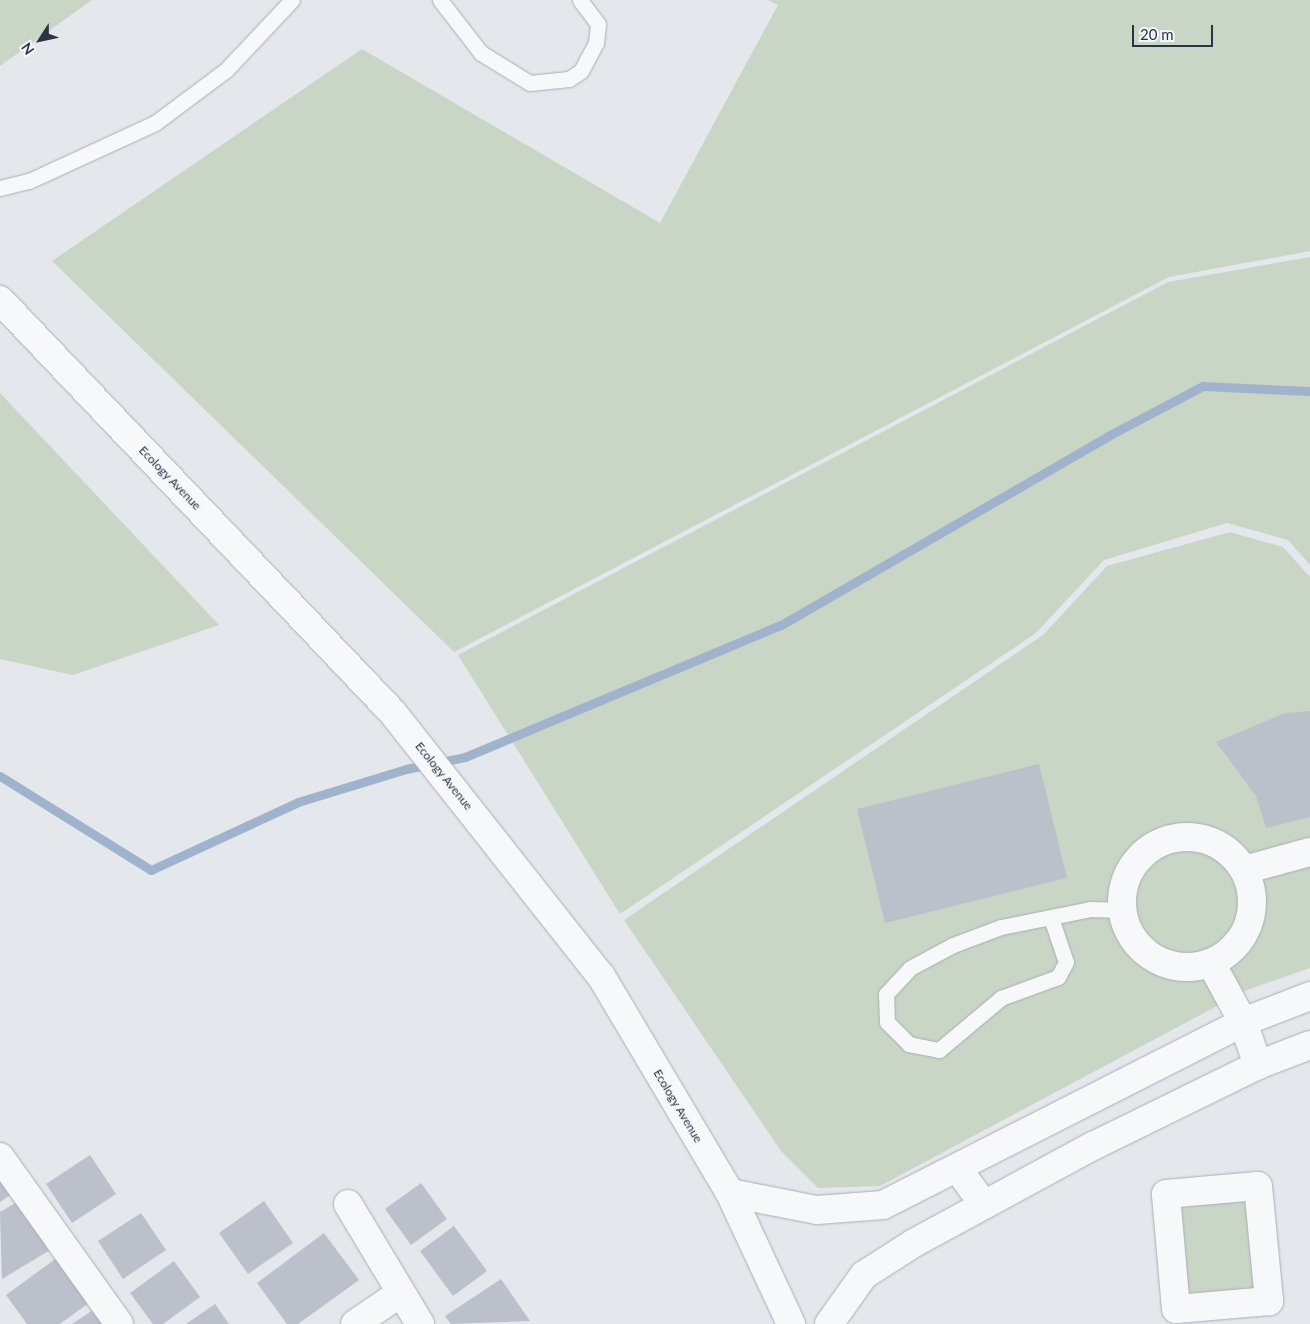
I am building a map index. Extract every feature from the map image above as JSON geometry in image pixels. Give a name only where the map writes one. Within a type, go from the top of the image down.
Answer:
[{"type":"street","name":"Ecology Avenue","points":[[0,300],[392,713],[494,838],[601,976],[730,1193],[791,1324]]},
{"type":"street","points":[[1196,836],[1216,843],[1244,870],[1251,888],[1249,924],[1227,954],[1210,963],[1172,966],[1154,958],[1138,946],[1121,910],[1129,870],[1158,842],[1196,836]]},
{"type":"street","points":[[1244,870],[1310,852]]},
{"type":"street","points":[[1210,963],[1243,1022],[1258,1065]]},
{"type":"street","points":[[730,1193],[817,1210],[883,1205],[1243,1022],[1310,996]]},
{"type":"street","points":[[829,1324],[864,1275],[984,1205],[1093,1146],[1258,1065],[1310,1045]]},
{"type":"street","points":[[1074,1109],[1093,1146]]},
{"type":"street","points":[[0,1157],[119,1324]]},
{"type":"street","points":[[958,1168],[984,1205]]},
{"type":"street","points":[[1258,1186],[1269,1301],[1220,1314],[1176,1309],[1166,1194],[1258,1186]]},
{"type":"street","points":[[348,1204],[399,1294],[420,1324]]},
{"type":"street","points":[[355,1324],[399,1294]]},
{"type":"lane","points":[[0,188],[29,181],[155,123],[226,70],[292,0]]},
{"type":"lane","points":[[440,0],[481,53],[530,83],[569,79],[581,71],[596,43],[598,24],[580,0]]},
{"type":"lane","points":[[1051,918],[1066,962],[1058,977],[1001,998],[939,1050],[909,1044],[887,1022],[886,994],[910,968],[1001,927],[1091,909],[1121,910]]},
{"type":"green space","points":[[0,0],[92,0],[0,66]]},
{"type":"green space","points":[[768,0],[1310,0],[1310,251],[1169,277],[454,652],[52,261],[362,49],[660,223],[778,5]]},
{"type":"green space","points":[[1310,257],[1310,565],[1288,540],[1227,523],[1104,560],[1036,633],[620,914],[458,655],[1168,282]]},
{"type":"green space","points":[[0,393],[219,625],[73,675],[0,659]]},
{"type":"green space","points":[[1230,532],[1283,547],[1310,577],[1310,968],[1247,990],[880,1186],[818,1188],[781,1151],[624,920],[1043,635],[1107,566]]},
{"type":"green space","points":[[1246,1196],[1257,1292],[1185,1299],[1174,1204]]},
{"type":"building","points":[[1310,711],[1310,817],[1266,828],[1256,796],[1216,742],[1285,713]]},
{"type":"building","points":[[1039,764],[1067,878],[885,923],[857,809]]},
{"type":"building","points":[[90,1155],[116,1194],[72,1223],[46,1184]]},
{"type":"building","points":[[0,1173],[13,1193],[0,1202]]},
{"type":"building","points":[[421,1183],[447,1219],[411,1245],[385,1209]]},
{"type":"building","points":[[26,1197],[55,1247],[2,1279],[0,1212]]},
{"type":"building","points":[[264,1201],[293,1243],[248,1274],[219,1233]]},
{"type":"building","points":[[141,1213],[166,1250],[123,1279],[98,1241]]},
{"type":"building","points":[[454,1226],[487,1271],[453,1296],[420,1251]]},
{"type":"building","points":[[324,1233],[359,1280],[298,1324],[287,1324],[257,1283]]},
{"type":"building","points":[[58,1257],[90,1302],[60,1324],[27,1324],[6,1295]]},
{"type":"building","points":[[174,1261],[200,1297],[163,1324],[153,1324],[130,1293]]},
{"type":"building","points":[[501,1279],[530,1321],[451,1324],[445,1316]]},
{"type":"building","points":[[215,1304],[229,1324],[186,1324]]},
{"type":"building","points":[[93,1310],[103,1324],[72,1324]]},
{"type":"waterway","points":[[0,776],[151,870],[298,802],[406,769],[465,757],[781,625],[1108,436],[1203,386],[1310,391]]}]
